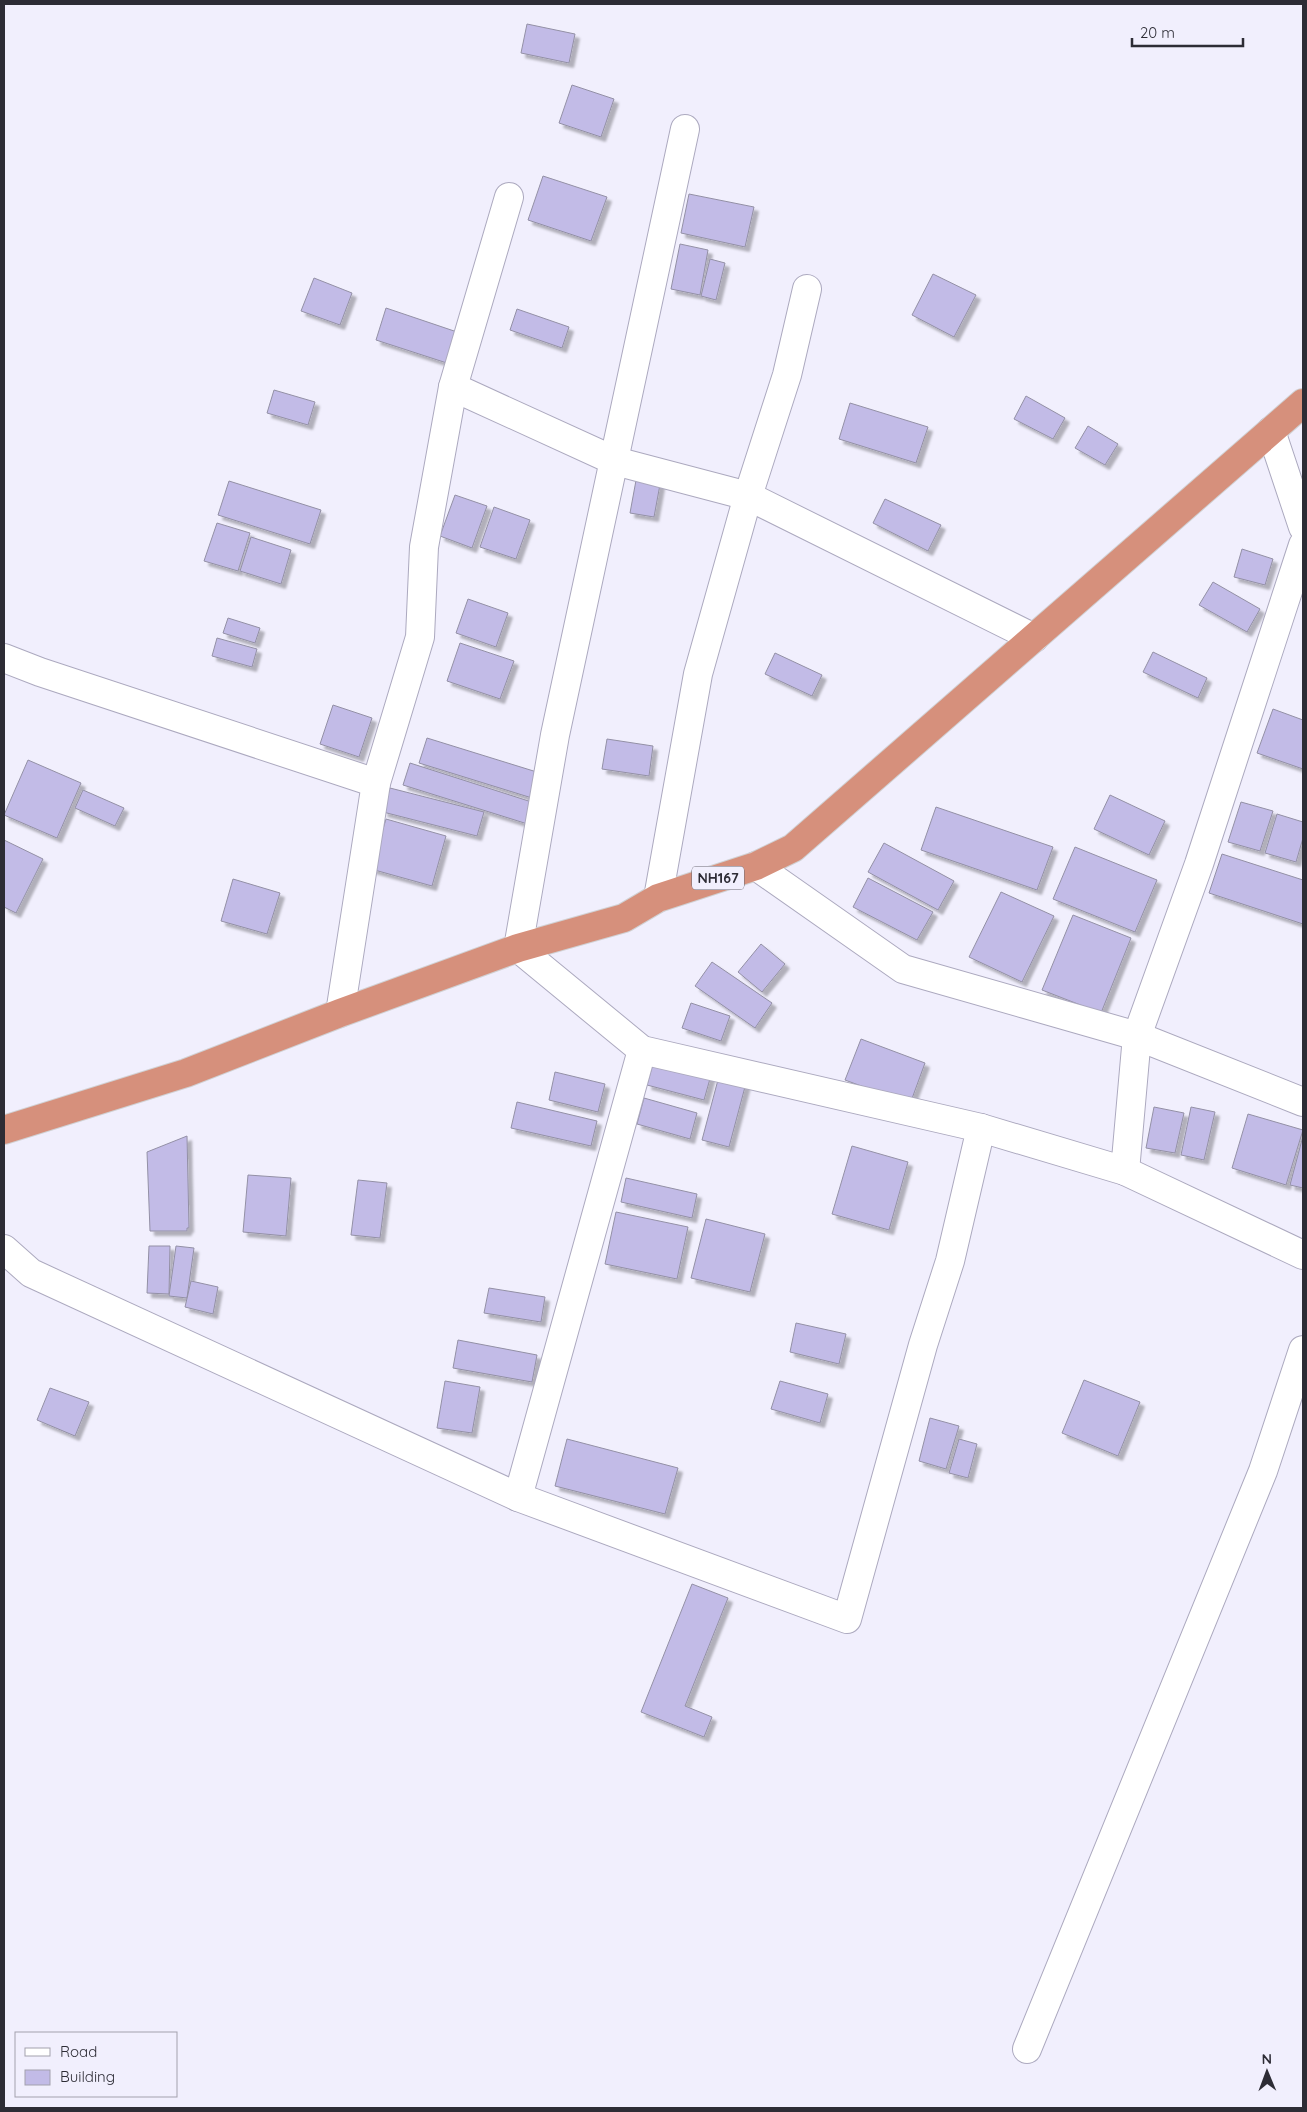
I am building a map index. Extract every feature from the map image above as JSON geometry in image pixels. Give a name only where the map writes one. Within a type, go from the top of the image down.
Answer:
[{"type":"highway","name":"NH167","points":[[4,1130],[186,1073],[340,1013],[518,948],[624,918],[658,898],[756,866],[793,848],[1303,403]]},
{"type":"street","points":[[685,129],[615,461],[554,735],[518,948],[642,1050],[981,1128],[1125,1171],[1303,1255]]},
{"type":"street","points":[[340,1013],[376,784],[420,637],[424,547],[453,387],[509,197]]},
{"type":"street","points":[[658,898],[698,674],[748,496],[787,375],[807,289]]},
{"type":"street","points":[[453,387],[615,461],[748,496],[1034,638]]},
{"type":"street","points":[[1271,431],[1303,527]]},
{"type":"street","points":[[1125,1171],[1137,1036],[1199,864],[1303,545]]},
{"type":"street","points":[[4,658],[40,672],[376,784]]},
{"type":"street","points":[[756,866],[904,969],[1137,1036],[1303,1102]]},
{"type":"street","points":[[518,1497],[642,1050]]},
{"type":"street","points":[[4,1250],[31,1273],[518,1497],[847,1618],[923,1345],[950,1261],[981,1128]]},
{"type":"street","points":[[1027,2049],[1263,1471],[1303,1350]]},
{"type":"building","points":[[527,24],[575,34],[569,63],[521,53]]},
{"type":"building","points":[[572,85],[614,99],[601,137],[559,123]]},
{"type":"building","points":[[543,176],[607,197],[591,241],[528,220]]},
{"type":"building","points":[[689,194],[754,207],[745,247],[681,233]]},
{"type":"building","points":[[680,244],[708,250],[700,295],[671,289]]},
{"type":"building","points":[[710,259],[725,263],[716,300],[701,296]]},
{"type":"building","points":[[933,274],[976,295],[954,337],[912,315]]},
{"type":"building","points":[[314,278],[352,293],[340,325],[301,311]]},
{"type":"building","points":[[386,308],[463,334],[453,365],[376,340]]},
{"type":"building","points":[[517,309],[569,327],[562,348],[510,330]]},
{"type":"building","points":[[274,390],[315,402],[308,425],[267,413]]},
{"type":"building","points":[[1026,396],[1065,418],[1053,439],[1014,419]]},
{"type":"building","points":[[850,403],[928,427],[916,463],[839,439]]},
{"type":"building","points":[[1088,426],[1118,444],[1105,465],[1075,448]]},
{"type":"building","points":[[637,475],[661,479],[654,517],[630,513]]},
{"type":"building","points":[[229,481],[321,510],[310,544],[218,515]]},
{"type":"building","points":[[455,495],[487,506],[472,548],[440,536]]},
{"type":"building","points":[[885,499],[941,525],[928,551],[873,523]]},
{"type":"building","points":[[494,507],[530,520],[516,559],[480,547]]},
{"type":"building","points":[[217,523],[250,533],[238,571],[204,561]]},
{"type":"building","points":[[251,537],[291,550],[281,584],[240,571]]},
{"type":"building","points":[[1242,549],[1273,559],[1265,585],[1234,577]]},
{"type":"building","points":[[1213,582],[1260,609],[1247,632],[1199,605]]},
{"type":"building","points":[[468,599],[508,613],[496,647],[456,633]]},
{"type":"building","points":[[228,618],[260,628],[255,643],[223,633]]},
{"type":"building","points":[[217,638],[257,649],[252,667],[212,656]]},
{"type":"building","points":[[460,643],[514,661],[500,699],[447,681]]},
{"type":"building","points":[[1153,652],[1207,678],[1198,698],[1143,672]]},
{"type":"building","points":[[775,653],[822,675],[812,696],[765,674]]},
{"type":"building","points":[[333,705],[372,718],[359,757],[320,744]]},
{"type":"building","points":[[1273,709],[1303,720],[1303,769],[1257,753]]},
{"type":"building","points":[[427,738],[540,773],[532,798],[419,763]]},
{"type":"building","points":[[607,739],[653,746],[649,776],[602,769]]},
{"type":"building","points":[[28,760],[81,783],[57,838],[4,815]]},
{"type":"building","points":[[410,763],[541,805],[534,826],[403,785]]},
{"type":"building","points":[[390,788],[484,812],[477,836],[383,812]]},
{"type":"building","points":[[83,790],[124,808],[115,826],[75,808]]},
{"type":"building","points":[[1110,795],[1165,821],[1149,855],[1094,829]]},
{"type":"building","points":[[1241,802],[1273,811],[1260,851],[1228,842]]},
{"type":"building","points":[[936,807],[1053,847],[1037,890],[921,850]]},
{"type":"building","points":[[1277,814],[1303,822],[1303,838],[1296,862],[1265,853]]},
{"type":"building","points":[[386,819],[446,836],[432,886],[371,869]]},
{"type":"building","points":[[4,840],[43,859],[16,913],[4,907]]},
{"type":"building","points":[[884,843],[954,881],[938,910],[868,872]]},
{"type":"building","points":[[1075,847],[1157,880],[1135,932],[1053,899]]},
{"type":"building","points":[[1222,854],[1303,880],[1303,924],[1209,893]]},
{"type":"building","points":[[868,878],[933,912],[917,940],[853,907]]},
{"type":"building","points":[[233,879],[280,893],[267,934],[221,921]]},
{"type":"building","points":[[1001,892],[1054,916],[1022,982],[969,957]]},
{"type":"building","points":[[1073,915],[1131,938],[1101,1013],[1042,990]]},
{"type":"building","points":[[761,944],[785,964],[762,992],[738,972]]},
{"type":"building","points":[[712,962],[772,1003],[755,1028],[695,986]]},
{"type":"building","points":[[691,1003],[730,1016],[721,1041],[682,1028]]},
{"type":"building","points":[[861,1039],[925,1063],[910,1104],[845,1080]]},
{"type":"building","points":[[654,1060],[711,1075],[704,1100],[647,1085]]},
{"type":"building","points":[[555,1072],[605,1084],[598,1112],[549,1100]]},
{"type":"building","points":[[719,1076],[746,1083],[729,1147],[702,1140]]},
{"type":"building","points":[[644,1098],[697,1113],[690,1139],[637,1124]]},
{"type":"building","points":[[517,1102],[597,1121],[591,1146],[511,1128]]},
{"type":"building","points":[[1154,1107],[1184,1113],[1175,1153],[1146,1148]]},
{"type":"building","points":[[1191,1107],[1215,1112],[1204,1160],[1181,1155]]},
{"type":"building","points":[[1248,1114],[1303,1130],[1286,1185],[1232,1168]]},
{"type":"building","points":[[187,1136],[189,1228],[187,1228],[187,1231],[150,1231],[147,1152]]},
{"type":"building","points":[[1303,1136],[1303,1188],[1290,1185]]},
{"type":"building","points":[[852,1146],[908,1162],[889,1230],[832,1214]]},
{"type":"building","points":[[248,1175],[291,1178],[286,1236],[243,1232]]},
{"type":"building","points":[[626,1178],[697,1194],[692,1218],[621,1202]]},
{"type":"building","points":[[358,1180],[387,1183],[380,1238],[351,1235]]},
{"type":"building","points":[[616,1212],[688,1227],[677,1279],[605,1264]]},
{"type":"building","points":[[706,1219],[765,1234],[750,1292],[691,1278]]},
{"type":"building","points":[[149,1246],[170,1246],[169,1294],[147,1293]]},
{"type":"building","points":[[176,1246],[194,1248],[187,1298],[169,1296]]},
{"type":"building","points":[[191,1281],[218,1287],[213,1314],[185,1307]]},
{"type":"building","points":[[489,1288],[545,1297],[541,1322],[484,1313]]},
{"type":"building","points":[[796,1323],[846,1334],[839,1364],[790,1352]]},
{"type":"building","points":[[458,1340],[537,1355],[532,1382],[453,1368]]},
{"type":"building","points":[[1084,1380],[1140,1402],[1118,1456],[1062,1433]]},
{"type":"building","points":[[445,1381],[480,1387],[472,1433],[437,1428]]},
{"type":"building","points":[[780,1381],[828,1394],[820,1423],[771,1409]]},
{"type":"building","points":[[50,1388],[89,1402],[75,1436],[37,1420]]},
{"type":"building","points":[[930,1418],[959,1426],[946,1469],[919,1461]]},
{"type":"building","points":[[567,1439],[678,1468],[665,1514],[555,1486]]},
{"type":"building","points":[[959,1439],[977,1444],[968,1478],[949,1473]]},
{"type":"building","points":[[692,1584],[728,1598],[685,1706],[712,1717],[704,1737],[641,1712]]}]
